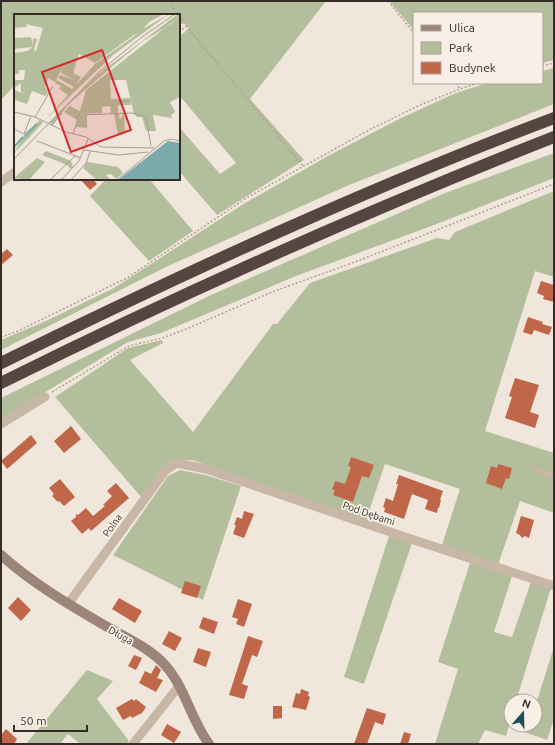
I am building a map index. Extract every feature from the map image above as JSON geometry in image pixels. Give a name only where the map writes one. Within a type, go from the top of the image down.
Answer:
[{"type":"highway","points":[[1,363],[267,236],[379,188],[554,118]]},
{"type":"highway","points":[[1,383],[141,315],[279,251],[465,172],[554,137]]},
{"type":"street","points":[[1,182],[14,173]]},
{"type":"street","points":[[1,424],[45,397]]},
{"type":"street","name":"Pod Dębami","points":[[176,463],[206,469],[554,586]]},
{"type":"street","name":"Polna","points":[[68,604],[165,471],[176,463]]},
{"type":"street","name":"Długa","points":[[1,555],[17,569],[68,604],[150,651],[164,664],[179,686],[209,744]]},
{"type":"street","points":[[133,744],[179,686]]},
{"type":"lane","points":[[533,469],[554,476]]},
{"type":"path","points":[[169,1],[178,14]]},
{"type":"path","points":[[388,1],[413,31]]},
{"type":"path","points":[[180,17],[304,167]]},
{"type":"path","points":[[180,31],[186,26]]},
{"type":"path","points":[[543,66],[554,63]]},
{"type":"path","points":[[457,84],[460,89]]},
{"type":"path","points":[[1,337],[16,332],[127,278],[248,197],[369,130],[420,105],[475,84]]},
{"type":"path","points":[[45,397],[129,346],[162,338],[184,330],[272,292],[355,262],[554,184]]},
{"type":"green space","points":[[1,1],[326,1],[250,99],[304,160],[217,215],[180,172],[180,128],[220,174],[236,163],[180,96],[180,36],[189,28],[184,23],[180,25],[180,14],[14,14],[14,86],[1,100]]},
{"type":"green space","points":[[389,1],[554,1],[554,60],[543,63],[543,12],[413,12],[413,29]]},
{"type":"green space","points":[[554,68],[554,104],[349,185],[168,266],[1,350],[1,340],[46,321],[114,288],[245,203],[328,156],[401,118],[456,93],[481,85],[543,84],[543,71]]},
{"type":"green space","points":[[554,153],[554,178],[434,225],[296,276],[161,333],[128,342],[1,419],[1,398],[211,295],[445,193]]},
{"type":"green space","points":[[105,180],[150,180],[193,231],[149,261],[90,196]]},
{"type":"green space","points":[[554,191],[554,277],[535,271],[485,431],[554,453],[554,513],[520,501],[498,565],[442,545],[460,489],[385,464],[366,520],[192,460],[178,460],[142,498],[55,397],[128,348],[162,340],[163,343],[130,360],[193,432],[273,324],[277,324],[310,283],[437,238],[449,240],[455,232]]},
{"type":"green space","points":[[180,470],[205,475],[241,486],[203,600],[113,555],[168,476]]},
{"type":"green space","points":[[389,536],[412,543],[364,684],[344,677]]},
{"type":"green space","points":[[470,563],[512,576],[494,632],[512,637],[531,582],[551,588],[518,693],[503,693],[503,733],[507,733],[506,736],[485,730],[478,744],[435,744],[458,669],[438,662]]},
{"type":"green space","points":[[554,647],[554,719],[547,740],[527,733],[543,733],[543,693],[539,693]]},
{"type":"green space","points":[[87,670],[113,681],[97,699],[129,741],[126,744],[80,744],[68,734],[60,744],[26,744]]},
{"type":"building","points":[[81,180],[94,180],[97,184],[90,190]]},
{"type":"building","points":[[7,249],[13,255],[1,265],[1,254]]},
{"type":"building","points":[[541,281],[554,285],[554,302],[543,299],[544,296],[537,293]]},
{"type":"building","points":[[528,317],[552,327],[549,335],[534,330],[532,335],[523,332]]},
{"type":"building","points":[[515,378],[539,385],[530,412],[539,415],[535,428],[505,418],[512,397],[509,396]]},
{"type":"building","points":[[71,426],[81,439],[64,453],[54,441]]},
{"type":"building","points":[[31,435],[37,443],[7,469],[1,461]]},
{"type":"building","points":[[351,457],[374,465],[369,478],[362,476],[353,502],[333,495],[335,490],[332,490],[335,481],[345,484],[351,467],[348,466]]},
{"type":"building","points":[[498,464],[512,468],[509,479],[506,478],[502,489],[486,483],[491,466],[497,468]]},
{"type":"building","points":[[399,475],[443,491],[437,513],[425,509],[428,500],[412,494],[404,519],[384,512],[385,508],[383,507],[386,498],[393,501]]},
{"type":"building","points":[[60,479],[75,497],[64,506],[52,496],[54,494],[49,488]]},
{"type":"building","points":[[116,483],[129,498],[91,531],[89,528],[82,534],[71,521],[76,517],[76,514],[78,515],[86,508],[93,516],[105,506],[103,505],[112,496],[107,491]]},
{"type":"building","points":[[244,511],[254,514],[244,538],[233,534],[237,517],[242,519]]},
{"type":"building","points":[[521,516],[534,520],[529,538],[525,536],[522,538],[516,533]]},
{"type":"building","points":[[185,581],[201,586],[197,598],[181,593]]},
{"type":"building","points":[[18,597],[31,610],[21,621],[8,608]]},
{"type":"building","points":[[119,598],[142,611],[135,623],[112,609]]},
{"type":"building","points":[[238,599],[252,604],[244,627],[236,624],[238,619],[232,617]]},
{"type":"building","points":[[203,617],[218,622],[214,634],[199,628]]},
{"type":"building","points":[[169,631],[182,638],[175,651],[162,644]]},
{"type":"building","points":[[248,636],[263,641],[257,657],[252,655],[242,684],[248,686],[244,699],[229,695]]},
{"type":"building","points":[[198,648],[211,652],[206,667],[193,662]]},
{"type":"building","points":[[134,655],[142,658],[136,670],[128,666]]},
{"type":"building","points":[[156,665],[161,670],[157,678],[163,680],[156,692],[139,683],[145,671],[151,674]]},
{"type":"building","points":[[301,689],[309,692],[308,696],[310,697],[306,710],[292,707],[296,693],[300,694]]},
{"type":"building","points":[[132,699],[134,701],[136,699],[146,707],[142,713],[132,718],[131,716],[123,720],[116,708]]},
{"type":"building","points":[[273,706],[282,706],[282,718],[273,719]]},
{"type":"building","points":[[367,708],[386,714],[383,725],[375,722],[367,744],[354,744]]},
{"type":"building","points":[[167,724],[181,732],[174,743],[161,735]]},
{"type":"building","points":[[6,729],[17,739],[14,744],[1,744],[1,735]]},
{"type":"building","points":[[404,732],[411,734],[408,744],[400,744]]}]
